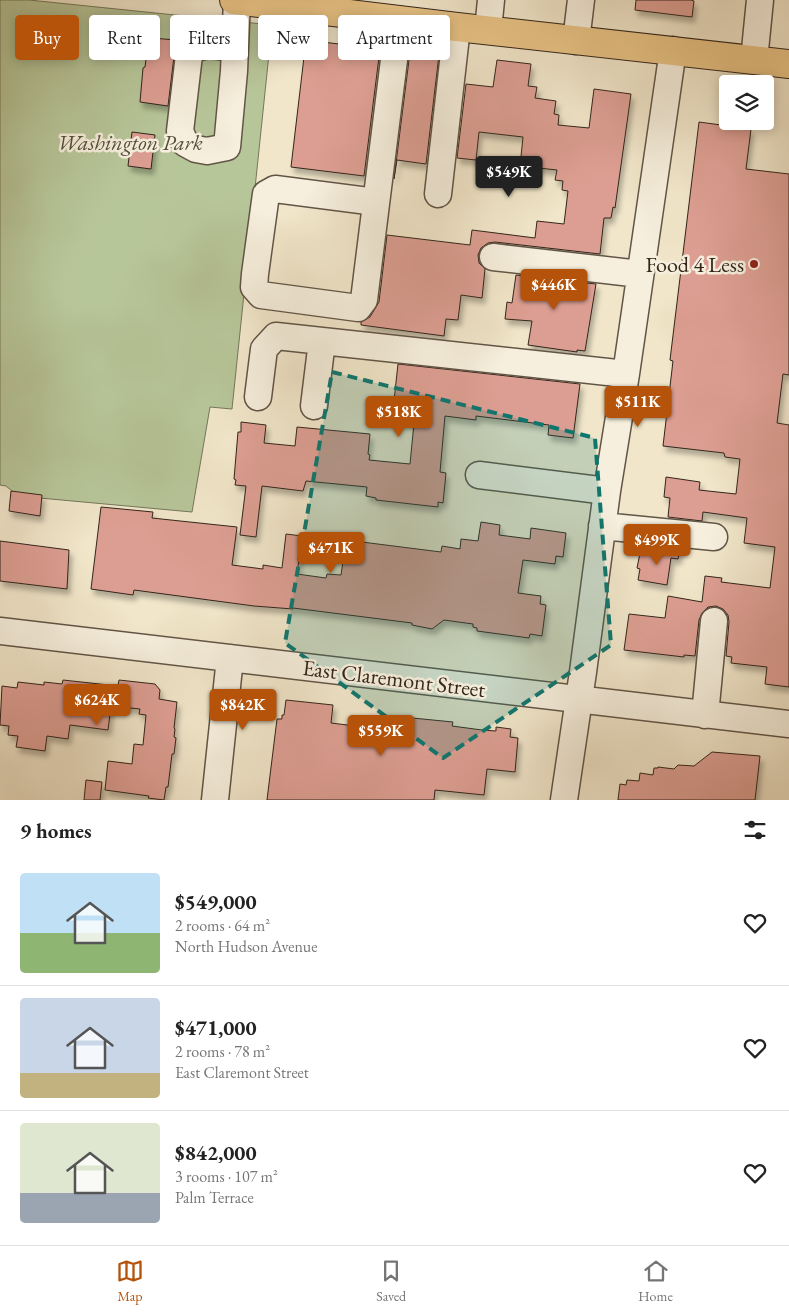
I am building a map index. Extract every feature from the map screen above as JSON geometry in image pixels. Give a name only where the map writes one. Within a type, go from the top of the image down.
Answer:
[{"type":"main road","points":[[236,0],[344,7],[378,15]]},
{"type":"main road","points":[[450,26],[789,64]]},
{"type":"street","points":[[236,0],[236,15]]},
{"type":"street","points":[[488,30],[491,0]]},
{"type":"street","points":[[576,41],[581,0]]},
{"type":"street","points":[[754,60],[760,0]]},
{"type":"street","points":[[438,194],[457,27]]},
{"type":"street","points":[[564,800],[607,491],[673,50]]},
{"type":"street","points":[[376,202],[274,189],[266,194],[254,274],[254,287],[261,295],[358,308],[364,300],[394,60]]},
{"type":"street","points":[[493,257],[640,274]]},
{"type":"street","points":[[258,397],[264,348],[276,336],[626,374]]},
{"type":"street","points":[[314,406],[322,341]]},
{"type":"street","points":[[478,475],[607,491]]},
{"type":"street","points":[[602,526],[714,537]]},
{"type":"street","points":[[705,715],[714,621]]},
{"type":"street","name":"East Claremont Street","points":[[0,631],[789,724]]},
{"type":"street","points":[[215,800],[230,658]]},
{"type":"highlighted area","points":[[332,372],[595,438],[611,645],[443,758],[285,643]]},
{"type":"green space","name":"Washington Park","points":[[0,0],[29,0],[175,15],[170,15],[170,60],[248,60],[248,23],[258,24],[258,60],[268,60],[232,409],[210,407],[192,512],[18,496],[6,486],[0,485]]},
{"type":"building","points":[[636,0],[691,0],[694,1],[692,17],[635,10]]},
{"type":"building","points":[[160,39],[170,40],[170,60],[174,60],[168,106],[140,102],[143,68],[145,67],[146,60],[160,60]]},
{"type":"building","points":[[328,43],[338,44],[338,60],[379,60],[364,176],[291,167],[304,60],[328,60]]},
{"type":"building","points":[[409,60],[438,60],[426,164],[397,160],[394,179]]},
{"type":"building","points":[[497,60],[531,64],[528,86],[537,87],[535,98],[556,101],[554,114],[559,115],[558,125],[589,128],[594,89],[631,94],[615,208],[613,207],[611,218],[604,218],[600,254],[495,242],[488,243],[481,248],[478,255],[479,263],[485,269],[482,298],[461,295],[458,320],[446,319],[444,336],[361,325],[361,322],[370,317],[379,302],[387,235],[470,245],[472,230],[535,238],[537,221],[564,224],[568,191],[562,190],[563,181],[555,180],[557,170],[520,166],[523,137],[479,132],[476,160],[457,158],[466,84],[493,87]]},
{"type":"building","points":[[699,122],[719,125],[719,130],[751,130],[746,169],[789,174],[789,375],[783,374],[777,423],[789,425],[789,687],[765,684],[767,667],[731,663],[732,657],[726,656],[728,615],[723,609],[716,606],[708,607],[702,613],[699,620],[695,656],[684,655],[684,657],[624,650],[629,614],[665,618],[668,596],[702,602],[705,576],[722,578],[721,582],[770,588],[775,547],[744,543],[747,518],[703,512],[702,521],[668,517],[670,498],[664,497],[666,477],[700,482],[699,490],[736,494],[740,459],[725,457],[724,453],[663,446],[673,361],[670,360]]},
{"type":"building","points":[[132,132],[155,135],[151,169],[128,166]]},
{"type":"building","points":[[516,275],[596,284],[585,351],[577,350],[577,352],[528,345],[532,321],[505,319],[507,302],[512,303]]},
{"type":"building","points":[[398,364],[580,384],[573,438],[548,435],[549,425],[476,416],[476,420],[445,416],[440,472],[446,473],[443,503],[438,502],[438,507],[376,500],[376,498],[366,496],[367,487],[306,481],[303,491],[262,486],[256,537],[240,535],[246,486],[235,485],[236,480],[234,479],[238,432],[241,432],[241,422],[266,425],[264,443],[295,446],[297,427],[370,434],[369,460],[410,464],[415,413],[393,410]]},
{"type":"building","points":[[11,491],[42,495],[40,516],[9,511]]},
{"type":"building","points":[[101,507],[153,512],[152,518],[237,527],[232,565],[263,569],[263,565],[282,568],[286,534],[302,536],[297,574],[326,578],[327,574],[341,575],[346,540],[441,552],[442,546],[460,549],[461,539],[478,541],[481,522],[500,525],[499,535],[530,539],[531,528],[566,533],[563,557],[556,556],[555,564],[523,560],[518,593],[541,596],[540,604],[546,605],[542,636],[530,634],[529,638],[477,631],[473,624],[444,620],[432,629],[412,625],[412,623],[293,608],[254,606],[134,590],[133,595],[91,589]]},
{"type":"building","points":[[0,541],[69,550],[67,589],[0,581]]},
{"type":"building","points":[[664,547],[680,549],[678,559],[671,558],[667,585],[638,580],[640,569],[637,568],[640,553],[663,556]]},
{"type":"building","points":[[63,680],[118,686],[119,680],[155,684],[160,690],[159,699],[177,702],[174,754],[172,754],[168,787],[166,787],[164,800],[105,790],[108,761],[132,764],[134,744],[143,745],[146,715],[139,714],[140,709],[111,706],[108,730],[70,725],[68,739],[47,736],[45,751],[16,747],[18,736],[8,735],[9,726],[0,725],[2,686],[17,688],[18,682],[44,685],[44,682],[62,684]]},
{"type":"building","points":[[286,700],[333,705],[331,723],[380,729],[382,715],[453,722],[452,726],[482,730],[496,731],[496,727],[511,729],[510,737],[518,738],[515,772],[487,769],[484,795],[435,790],[434,800],[267,800],[277,719],[282,719],[282,715],[284,715]]},
{"type":"building","points":[[712,752],[760,756],[755,800],[618,800],[620,784],[626,785],[627,780],[639,781],[640,773],[653,775],[654,768],[658,767],[674,769],[678,765],[694,766]]},
{"type":"building","points":[[86,780],[102,782],[100,800],[84,800]]},
{"type":"place","name":"Food 4 Less","points":[[754,264]]}]
